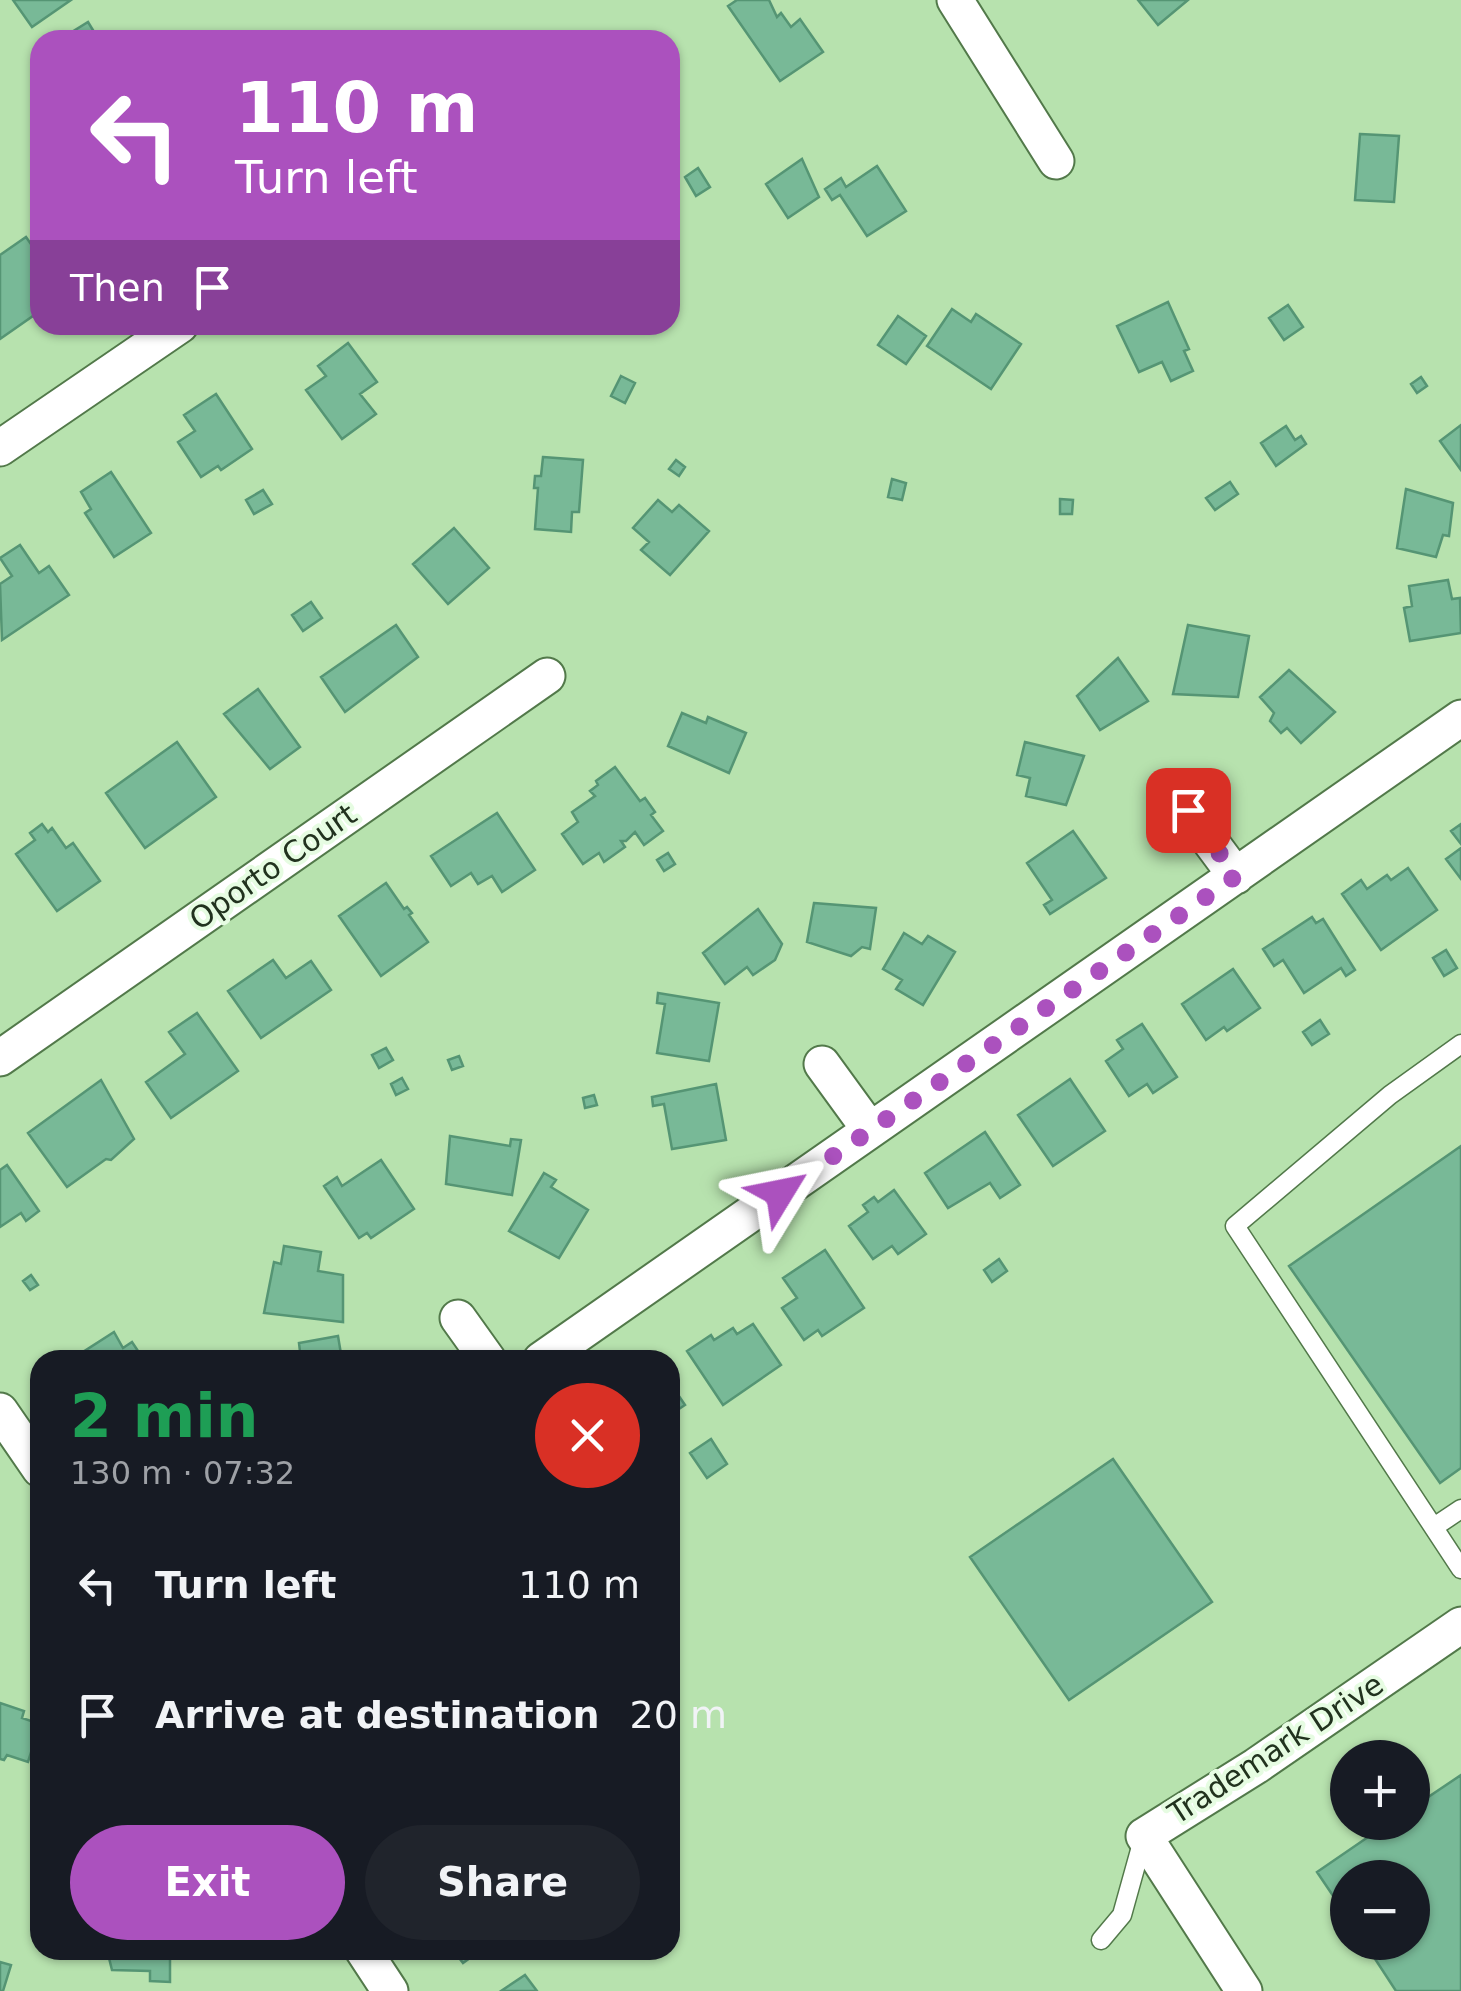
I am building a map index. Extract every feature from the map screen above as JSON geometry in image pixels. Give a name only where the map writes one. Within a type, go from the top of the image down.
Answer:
[{"type":"street","points":[[956,0],[1056,161]]},
{"type":"street","points":[[0,448],[165,335]]},
{"type":"street","name":"Oporto Court","points":[[0,1058],[547,676]]},
{"type":"street","points":[[555,1350],[1461,718]]},
{"type":"street","points":[[1188,810],[1236,876]]},
{"type":"street","points":[[822,1064],[870,1130]]},
{"type":"street","points":[[458,1318],[481,1350]]},
{"type":"street","points":[[0,1411],[30,1454]]},
{"type":"street","name":"Trademark Drive","points":[[1244,1991],[1144,1836],[1284,1747],[1461,1625]]},
{"type":"street","points":[[370,1960],[390,1991]]},
{"type":"lane","points":[[1461,1044],[1390,1096],[1235,1226],[1461,1569]]},
{"type":"lane","points":[[1434,1527],[1461,1509]]},
{"type":"lane","points":[[1101,1940],[1122,1915],[1144,1836]]},
{"type":"building","points":[[13,0],[71,0],[32,27]]},
{"type":"building","points":[[737,0],[769,0],[777,17],[781,13],[791,27],[800,19],[823,52],[780,81],[728,6]]},
{"type":"building","points":[[1138,0],[1188,0],[1158,25]]},
{"type":"building","points":[[88,22],[93,30],[75,30]]},
{"type":"building","points":[[1360,134],[1399,136],[1394,202],[1355,200]]},
{"type":"building","points":[[802,159],[819,197],[788,218],[766,184]]},
{"type":"building","points":[[877,166],[906,211],[867,236],[840,195],[832,200],[825,189],[841,178],[846,187]]},
{"type":"building","points":[[698,168],[710,187],[696,196],[685,177]]},
{"type":"building","points":[[26,237],[30,243],[30,318],[0,339],[0,255]]},
{"type":"building","points":[[1168,302],[1189,349],[1184,351],[1193,371],[1171,381],[1162,362],[1139,372],[1117,326]]},
{"type":"building","points":[[1288,305],[1303,327],[1284,340],[1269,318]]},
{"type":"building","points":[[952,309],[971,322],[976,314],[1021,344],[991,389],[927,346]]},
{"type":"building","points":[[898,316],[926,336],[906,364],[878,345]]},
{"type":"building","points":[[348,343],[377,382],[360,394],[376,414],[342,439],[306,390],[326,376],[318,366]]},
{"type":"building","points":[[621,376],[635,383],[625,403],[611,396]]},
{"type":"building","points":[[1421,377],[1427,386],[1417,393],[1411,384]]},
{"type":"building","points":[[216,394],[252,449],[221,470],[218,466],[201,477],[178,442],[195,431],[184,415]]},
{"type":"building","points":[[1461,425],[1461,470],[1440,441]]},
{"type":"building","points":[[1286,426],[1295,440],[1301,436],[1306,444],[1276,466],[1261,443]]},
{"type":"building","points":[[543,457],[583,460],[579,512],[572,512],[571,532],[535,529],[535,476],[541,476]]},
{"type":"building","points":[[676,460],[685,467],[679,476],[669,469]]},
{"type":"building","points":[[111,472],[151,533],[114,557],[85,513],[91,509],[81,492]]},
{"type":"building","points":[[892,479],[906,483],[902,500],[888,497]]},
{"type":"building","points":[[1230,482],[1238,494],[1215,510],[1206,498]]},
{"type":"building","points":[[1406,489],[1453,503],[1449,536],[1443,535],[1436,557],[1397,548]]},
{"type":"building","points":[[263,490],[272,504],[254,514],[246,500]]},
{"type":"building","points":[[1060,499],[1073,500],[1072,514],[1060,514]]},
{"type":"building","points":[[658,500],[672,512],[679,505],[709,531],[670,575],[641,550],[649,542],[633,528]]},
{"type":"building","points":[[454,528],[489,568],[448,604],[413,564]]},
{"type":"building","points":[[20,545],[39,573],[49,566],[69,595],[2,640],[0,584],[12,576],[0,558]]},
{"type":"building","points":[[1448,580],[1452,599],[1460,598],[1461,633],[1410,641],[1404,608],[1412,606],[1409,586]]},
{"type":"building","points":[[311,602],[322,618],[303,631],[292,615]]},
{"type":"building","points":[[396,625],[418,657],[345,712],[321,677]]},
{"type":"building","points":[[1188,625],[1249,636],[1238,697],[1173,694]]},
{"type":"building","points":[[1118,658],[1148,701],[1100,730],[1077,696]]},
{"type":"building","points":[[1289,670],[1335,712],[1301,743],[1287,728],[1281,733],[1270,721],[1274,713],[1260,697]]},
{"type":"building","points":[[258,689],[300,747],[270,769],[224,714]]},
{"type":"building","points":[[682,713],[706,723],[708,717],[746,733],[729,773],[668,746]]},
{"type":"building","points":[[177,742],[216,797],[145,848],[106,793]]},
{"type":"building","points":[[1025,742],[1084,756],[1066,805],[1026,796],[1030,778],[1017,775]]},
{"type":"building","points":[[615,767],[640,801],[645,798],[663,831],[644,845],[635,832],[621,841],[625,847],[604,862],[599,853],[583,864],[562,834],[578,822],[572,812],[595,796],[590,791],[598,785],[596,781]]},
{"type":"building","points":[[497,813],[535,870],[502,892],[492,876],[478,884],[471,873],[451,886],[431,856]]},
{"type":"building","points":[[42,824],[48,832],[52,828],[66,848],[73,843],[100,881],[57,911],[16,854],[35,840],[30,833]]},
{"type":"building","points":[[1461,824],[1461,844],[1451,831]]},
{"type":"building","points":[[1073,831],[1106,878],[1050,914],[1044,905],[1052,900],[1027,863]]},
{"type":"building","points":[[1461,848],[1461,879],[1446,859]]},
{"type":"building","points":[[668,853],[675,864],[664,871],[657,860]]},
{"type":"building","points":[[1408,868],[1437,910],[1381,950],[1342,894],[1361,880],[1367,889],[1387,875],[1391,880]]},
{"type":"building","points":[[386,883],[404,909],[407,907],[412,913],[409,915],[428,942],[381,976],[339,916]]},
{"type":"building","points":[[814,903],[876,908],[870,949],[862,947],[851,956],[807,942]]},
{"type":"building","points":[[758,909],[782,944],[775,960],[753,975],[747,967],[725,984],[703,953]]},
{"type":"building","points":[[1312,917],[1316,923],[1323,919],[1355,970],[1346,976],[1341,968],[1304,993],[1283,960],[1274,966],[1263,949]]},
{"type":"building","points":[[904,933],[922,944],[928,936],[955,952],[923,1005],[896,989],[902,980],[883,969]]},
{"type":"building","points":[[1446,950],[1457,968],[1444,976],[1433,958]]},
{"type":"building","points":[[273,960],[286,978],[311,961],[331,990],[261,1038],[228,991]]},
{"type":"building","points":[[1233,969],[1260,1008],[1206,1040],[1182,1004]]},
{"type":"building","points":[[658,993],[719,1003],[709,1061],[657,1053],[665,1004],[657,1003]]},
{"type":"building","points":[[197,1013],[238,1071],[171,1118],[146,1082],[185,1054],[169,1032]]},
{"type":"building","points":[[1320,1020],[1329,1034],[1312,1045],[1303,1032]]},
{"type":"building","points":[[1142,1024],[1177,1077],[1153,1093],[1147,1084],[1129,1096],[1106,1061],[1123,1049],[1117,1040]]},
{"type":"building","points":[[386,1048],[393,1060],[379,1068],[372,1055]]},
{"type":"building","points":[[459,1056],[463,1066],[452,1070],[448,1060]]},
{"type":"building","points":[[402,1078],[408,1089],[396,1095],[391,1084]]},
{"type":"building","points":[[1070,1079],[1105,1131],[1053,1166],[1018,1115]]},
{"type":"building","points":[[101,1080],[134,1139],[111,1160],[106,1159],[67,1187],[28,1133]]},
{"type":"building","points":[[716,1084],[726,1140],[672,1149],[664,1104],[653,1106],[652,1097]]},
{"type":"building","points":[[594,1095],[597,1105],[585,1108],[583,1098]]},
{"type":"building","points":[[985,1132],[1020,1185],[1000,1198],[990,1183],[948,1208],[925,1173]]},
{"type":"building","points":[[450,1136],[510,1146],[511,1139],[521,1140],[512,1195],[446,1184]]},
{"type":"building","points":[[1461,1146],[1461,1468],[1440,1483],[1289,1266]]},
{"type":"building","points":[[381,1160],[414,1209],[371,1238],[367,1233],[359,1238],[324,1186],[337,1177],[342,1186]]},
{"type":"building","points":[[7,1165],[39,1211],[26,1221],[21,1213],[0,1227],[0,1170]]},
{"type":"building","points":[[544,1173],[556,1180],[551,1187],[588,1210],[559,1258],[509,1231]]},
{"type":"building","points":[[894,1190],[926,1234],[898,1254],[892,1246],[873,1259],[849,1226],[868,1212],[863,1205],[874,1197],[878,1202]]},
{"type":"building","points":[[284,1246],[321,1252],[318,1271],[343,1275],[343,1322],[264,1313],[274,1262],[281,1264]]},
{"type":"building","points":[[825,1250],[864,1308],[822,1336],[818,1330],[804,1340],[782,1308],[797,1298],[783,1278]]},
{"type":"building","points":[[999,1259],[1007,1271],[992,1282],[984,1270]]},
{"type":"building","points":[[31,1275],[38,1285],[30,1290],[23,1281]]},
{"type":"building","points":[[753,1324],[781,1365],[723,1405],[687,1351],[711,1335],[714,1340],[733,1328],[737,1334]]},
{"type":"building","points":[[114,1332],[123,1348],[132,1342],[137,1350],[86,1350]]},
{"type":"building","points":[[338,1336],[340,1350],[300,1350],[299,1343]]},
{"type":"building","points":[[711,1439],[727,1464],[707,1478],[690,1453]]},
{"type":"building","points":[[1113,1459],[1212,1602],[1069,1700],[970,1557]]},
{"type":"building","points":[[0,1703],[24,1711],[22,1718],[30,1721],[30,1756],[28,1762],[7,1755],[0,1759]]},
{"type":"building","points":[[1461,1775],[1461,1991],[1396,1991],[1376,1960],[1430,1960],[1430,1860],[1335,1860],[1364,1840],[1430,1840],[1430,1796]]},
{"type":"building","points":[[1330,1863],[1330,1891],[1317,1872]]},
{"type":"building","points":[[110,1960],[170,1960],[170,1982],[150,1981],[150,1971],[112,1970]]},
{"type":"building","points":[[0,1962],[11,1965],[3,1991],[0,1991]]},
{"type":"building","points":[[525,1975],[537,1991],[501,1991]]},
{"type":"route","points":[[780,1193],[1236,876],[1188,810]]}]
